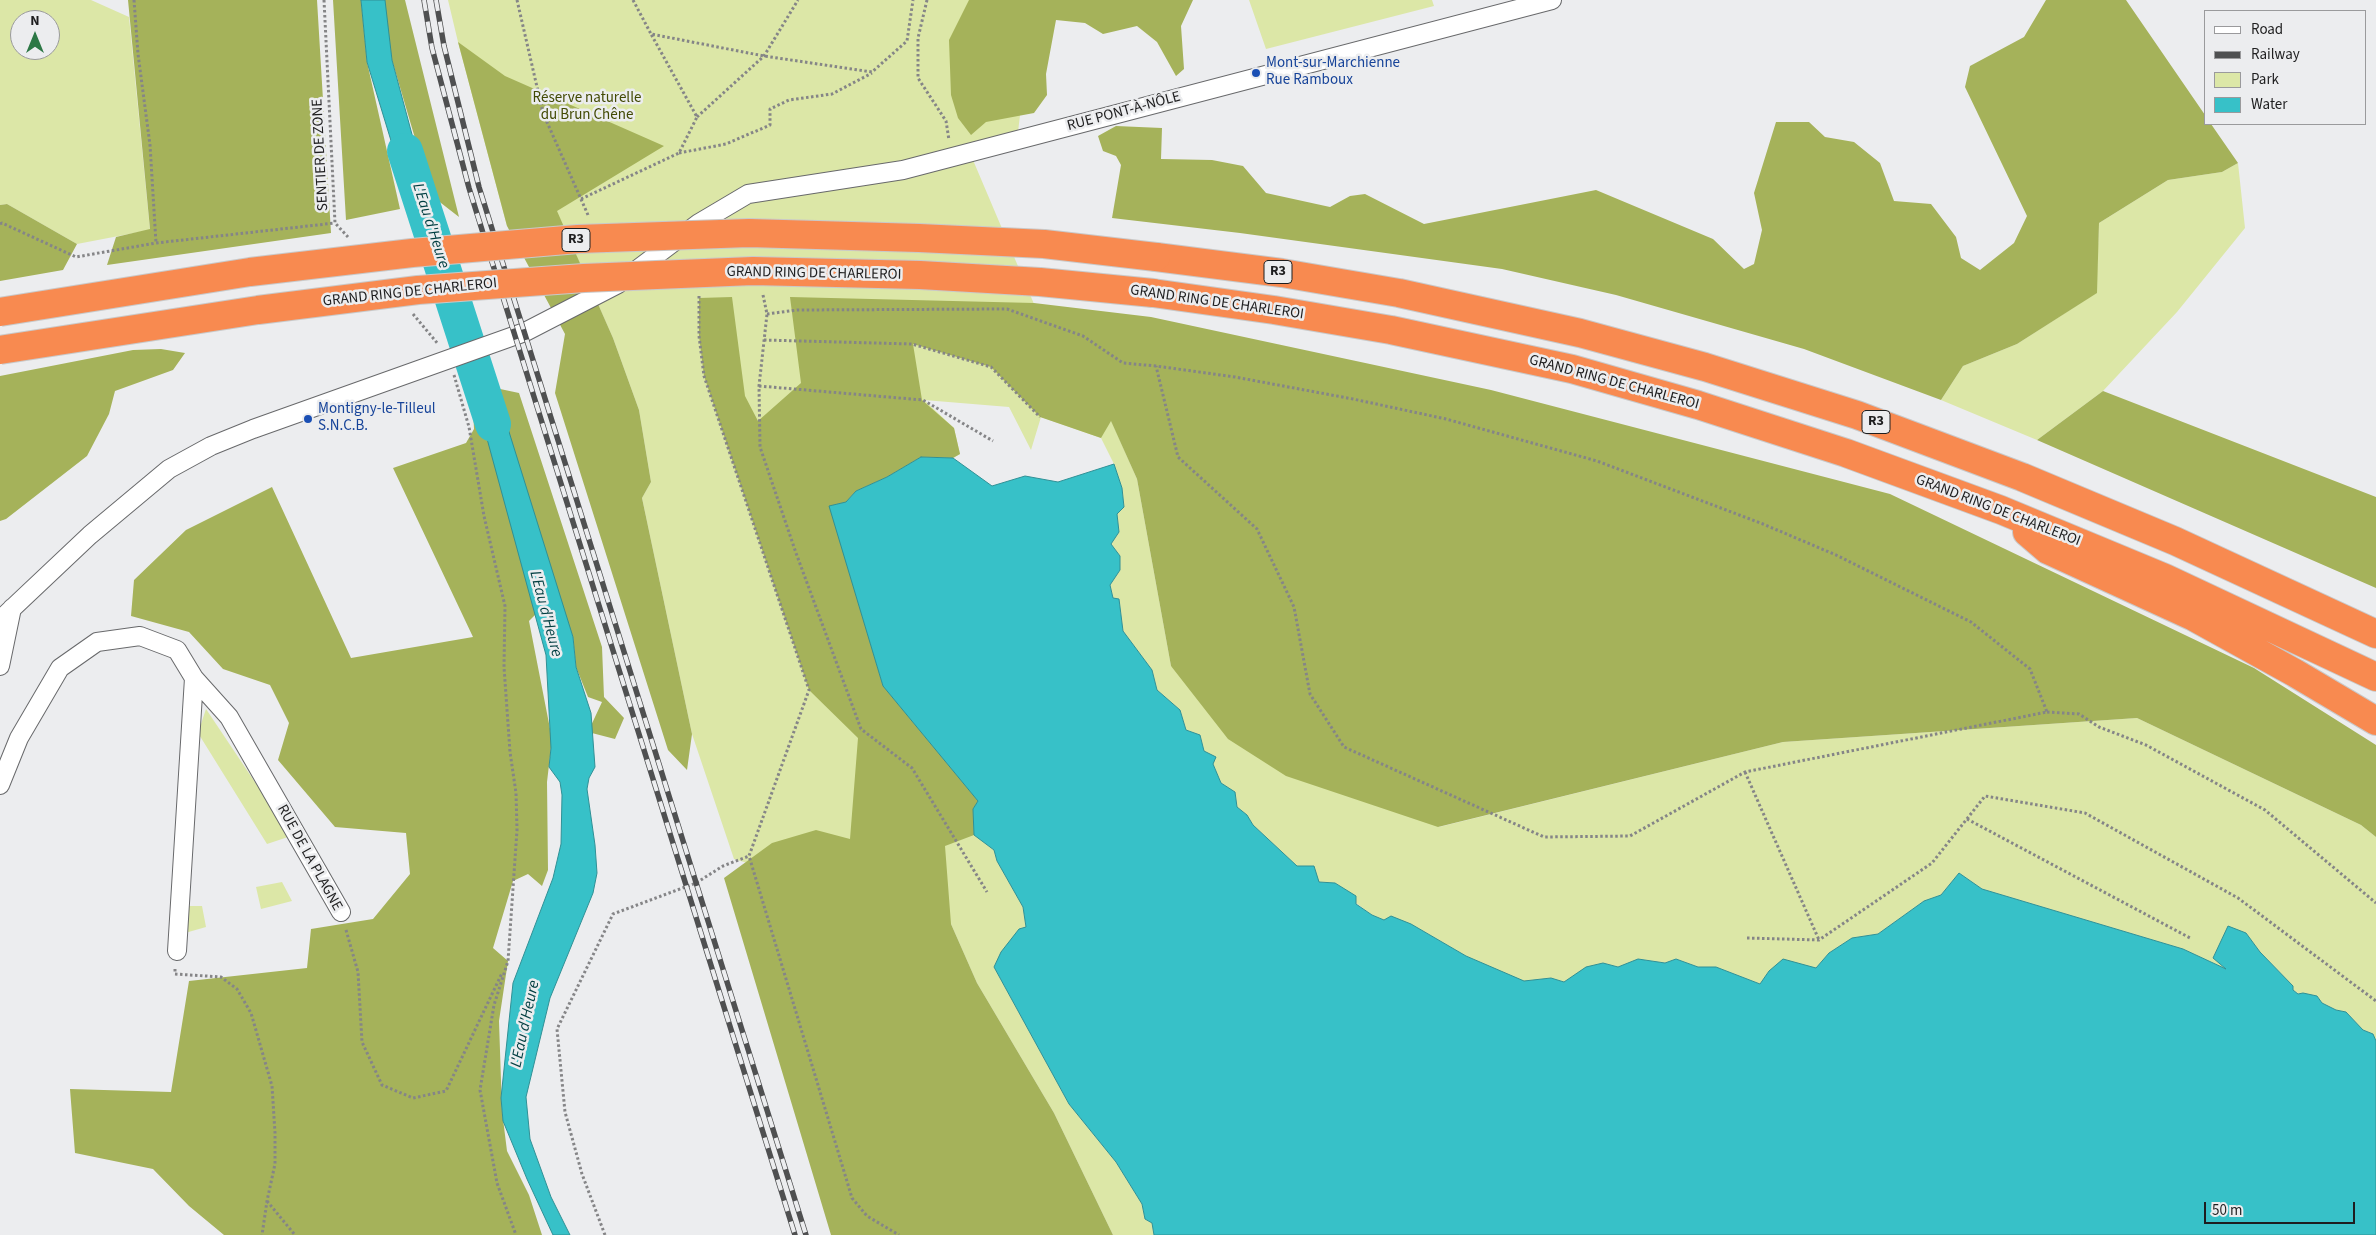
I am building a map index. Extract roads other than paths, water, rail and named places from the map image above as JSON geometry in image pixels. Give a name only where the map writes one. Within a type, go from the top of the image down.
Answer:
[{"type":"highway","name":"R3","points":[[0,312],[250,272],[412,253],[578,239],[749,233],[1044,244],[1282,272],[1399,294],[1580,333],[1705,367],[1857,415],[2022,476],[2332,612],[2376,634]]},
{"type":"highway","name":"GRAND RING DE CHARLEROI","points":[[0,350],[258,310],[408,291],[594,277],[752,271],[890,274],[1040,282],[1153,294],[1274,310],[1391,330],[1572,369],[1698,405],[1846,452],[2001,510],[2165,578],[2376,678]]},
{"type":"highway","points":[[2001,510],[2048,550],[2192,616],[2295,673],[2376,721]]},
{"type":"highway","points":[[2332,612],[2376,619]]},
{"type":"street","name":"RUE PONT-À-NÔLE","points":[[6,614],[97,529],[169,469],[211,446],[253,429],[453,356],[525,332],[618,284],[698,222],[748,194],[903,170],[1547,1]]},
{"type":"street","points":[[0,666],[6,614]]},
{"type":"street","name":"RUE DE LA PLAGNE","points":[[0,785],[20,738],[60,668],[97,642],[140,636],[177,650],[194,678],[229,717],[341,912]]},
{"type":"street","points":[[177,951],[194,678]]},
{"type":"water","points":[[361,0],[385,0],[392,60],[428,194],[410,203],[367,62]]},
{"type":"water","points":[[491,374],[573,637],[576,667],[591,713],[595,767],[589,778],[587,789],[597,873],[593,893],[550,998],[526,1097],[530,1139],[551,1197],[570,1235],[553,1235],[503,1121],[501,1098],[513,983],[553,878],[561,844],[562,795],[560,782],[549,767],[551,748],[546,655],[471,380]]},
{"type":"water","points":[[921,457],[953,458],[992,486],[1025,476],[1058,482],[1114,464],[1122,488],[1124,507],[1117,514],[1119,532],[1111,544],[1120,556],[1120,570],[1110,585],[1113,598],[1119,599],[1123,631],[1152,670],[1157,690],[1180,710],[1186,730],[1200,735],[1204,751],[1216,757],[1213,764],[1221,783],[1235,792],[1237,807],[1247,815],[1253,825],[1297,866],[1314,866],[1319,882],[1335,883],[1356,896],[1356,904],[1372,915],[1384,920],[1391,916],[1411,924],[1466,956],[1524,981],[1551,978],[1564,982],[1586,967],[1603,963],[1618,967],[1638,959],[1665,963],[1676,959],[1698,967],[1716,967],[1760,984],[1769,971],[1783,959],[1816,968],[1829,953],[1852,938],[1878,934],[1924,901],[1941,895],[1959,873],[1982,889],[2183,949],[2226,969],[2213,958],[2228,926],[2246,933],[2260,952],[2293,986],[2293,990],[2298,994],[2303,993],[2317,996],[2322,1003],[2336,1010],[2346,1012],[2363,1030],[2373,1034],[2376,1041],[2376,1235],[1154,1235],[1152,1223],[1145,1219],[1142,1204],[1116,1162],[1069,1104],[994,967],[1001,952],[1019,929],[1026,927],[1023,907],[997,861],[994,850],[974,835],[973,809],[978,801],[883,686],[829,506],[846,502],[856,491],[887,477]]},
{"type":"waterway","name":"L'Eau d'Heure","points":[[405,151],[493,424]]},
{"type":"railway","points":[[424,0],[432,48],[469,188],[795,1235]]},
{"type":"railway","points":[[436,0],[444,46],[479,187],[806,1235]]},
{"type":"place","name":"Mont-sur-Marchienne Rue Ramboux","points":[[1256,73]]},
{"type":"place","name":"Montigny-le-Tilleul S.N.C.B.","points":[[308,419]]},
{"type":"park label","name":"Réserve naturelle du Brun Chêne","points":[[587,108]]}]
